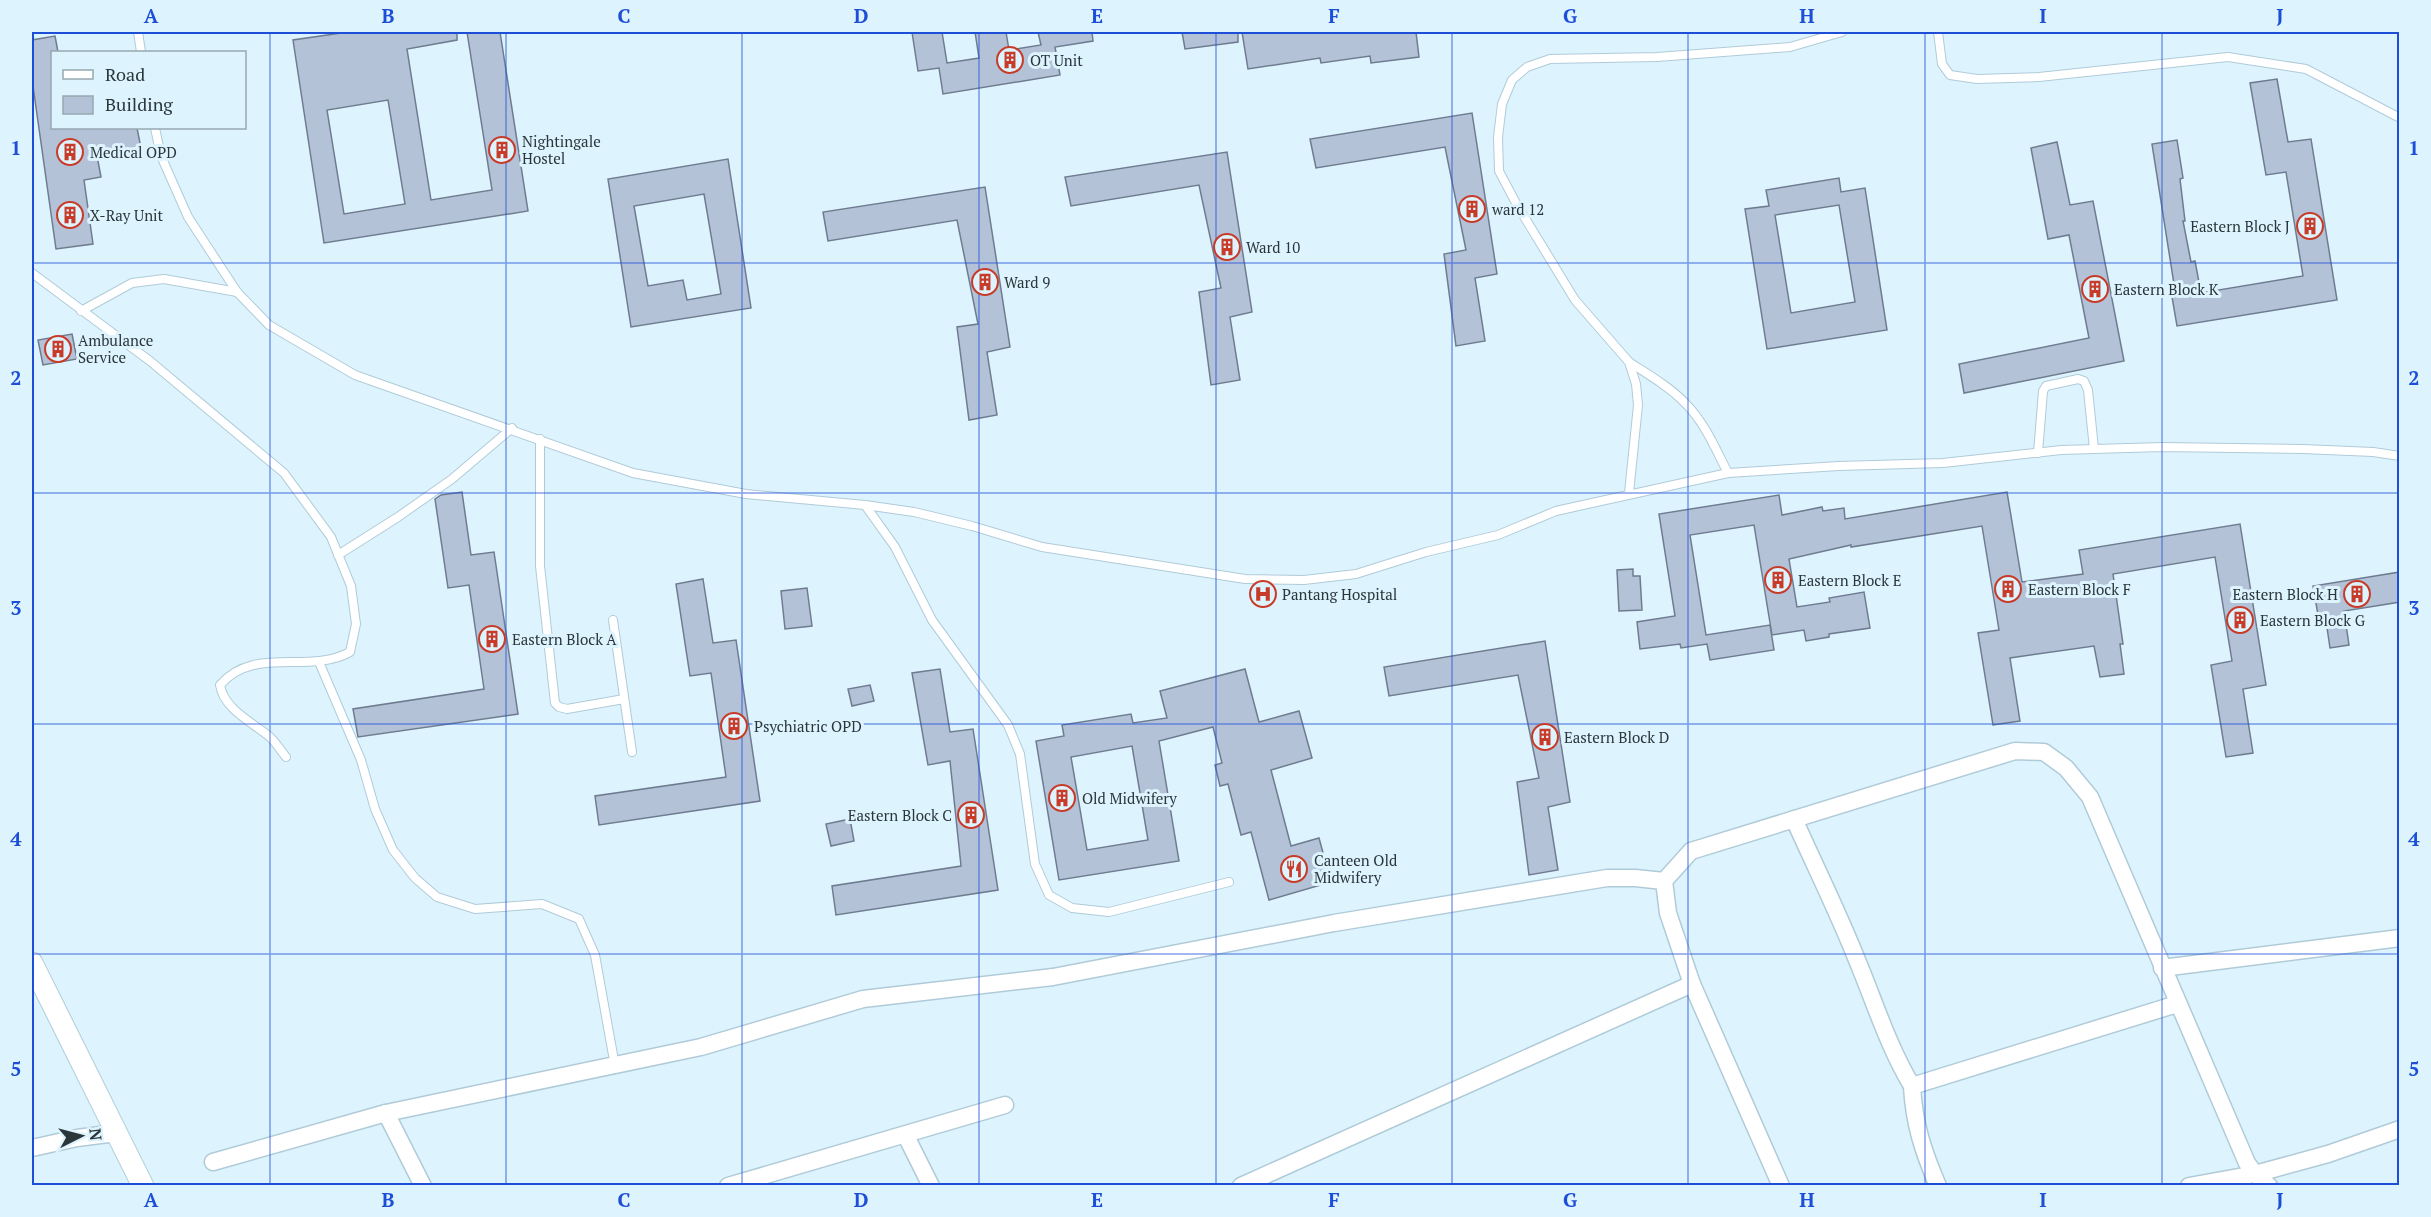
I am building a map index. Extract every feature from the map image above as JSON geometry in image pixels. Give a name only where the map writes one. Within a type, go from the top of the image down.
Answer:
[{"type":"street","points":[[1781,1185],[1692,984],[1668,913],[1664,881],[1691,851],[2015,750],[2044,752],[2066,768],[2090,798],[2247,1163],[2255,1174],[2269,1185]]},
{"type":"street","points":[[1794,819],[1845,930],[1872,1002],[1901,1068],[1912,1086],[1914,1115],[1920,1140],[1938,1185]]},
{"type":"street","points":[[213,1162],[386,1113],[701,1047],[863,999],[1053,978],[1334,923],[1607,878],[1664,881]]},
{"type":"street","points":[[2162,968],[2400,938]]},
{"type":"street","points":[[32,963],[142,1185]]},
{"type":"street","points":[[1240,1185],[1692,984]]},
{"type":"street","points":[[1912,1086],[2177,1004]]},
{"type":"street","points":[[728,1185],[906,1136],[1005,1105]]},
{"type":"street","points":[[386,1113],[423,1185]]},
{"type":"street","points":[[2189,1185],[2255,1174],[2328,1154],[2400,1128]]},
{"type":"street","points":[[32,1148],[77,1138],[116,1133]]},
{"type":"street","points":[[906,1136],[931,1185]]},
{"type":"lane","points":[[138,32],[141,51]]},
{"type":"lane","points":[[1728,473],[1712,440],[1687,405],[1665,386],[1629,362],[1575,300],[1522,214],[1499,171],[1498,137],[1502,104],[1512,80],[1527,67],[1550,60],[1657,57],[1790,47],[1842,32]]},
{"type":"lane","points":[[1938,32],[1942,64],[1950,75],[1977,79],[2039,77],[2228,57],[2306,69],[2400,118]]},
{"type":"lane","points":[[155,129],[161,156],[188,217],[237,292],[269,325],[355,375],[512,428],[633,473],[746,494],[914,512],[972,526],[1042,548],[1245,579],[1304,580],[1356,574],[1426,552],[1498,535],[1556,511],[1728,473],[1839,466],[1943,464],[2038,453],[2162,447],[2303,449],[2373,452],[2400,456]]},
{"type":"lane","points":[[32,273],[150,361],[284,473],[331,537],[351,586],[356,624],[350,652],[335,660],[319,662],[254,663],[227,678],[220,685],[222,695],[247,720],[274,741],[286,757]]},
{"type":"lane","points":[[81,311],[132,283],[164,279],[237,292]]},
{"type":"lane","points":[[1629,362],[1636,384],[1638,405],[1629,494]]},
{"type":"lane","points":[[2038,453],[2043,391],[2046,386],[2078,379],[2084,381],[2088,390],[2094,449]]},
{"type":"lane","points":[[338,555],[452,479],[512,428]]},
{"type":"lane","points":[[540,438],[540,566],[555,703],[567,709],[624,699]]},
{"type":"lane","points":[[865,505],[894,547],[932,620],[1008,725],[1020,754],[1035,864],[1049,895],[1072,908],[1109,912],[1229,882]]},
{"type":"lane","points":[[613,620],[632,752]]},
{"type":"lane","points":[[319,662],[361,760],[375,809],[393,850],[415,878],[437,897],[475,909],[542,904],[579,918],[595,955],[615,1066]]},
{"type":"building","name":"Nightingale Hostel","points":[[348,32],[457,32],[457,40],[407,49],[431,200],[492,190],[467,32],[500,32],[528,211],[324,243],[293,40]],"holes":[[[388,100],[405,204],[344,214],[327,110]]]},
{"type":"building","name":"OT Unit","points":[[912,32],[942,32],[947,63],[979,58],[975,32],[1006,32],[1009,50],[1041,45],[1038,32],[1092,32],[1093,41],[1055,47],[1060,75],[943,94],[939,68],[918,71]]},
{"type":"building","points":[[1182,32],[1238,32],[1238,42],[1185,49]]},
{"type":"building","points":[[1242,32],[1416,32],[1419,57],[1371,63],[1370,56],[1321,63],[1320,58],[1248,69]]},
{"type":"building","points":[[55,36],[58,51],[51,51],[51,129],[137,129],[141,148],[97,156],[101,177],[84,180],[93,244],[56,249],[32,79],[32,40]]},
{"type":"building","name":"Eastern Block J","points":[[2277,79],[2288,142],[2311,139],[2337,300],[2177,326],[2172,297],[2176,297],[2152,144],[2177,140],[2183,178],[2180,179],[2185,221],[2183,221],[2191,262],[2195,261],[2201,293],[2303,276],[2286,172],[2266,175],[2250,83]]},
{"type":"building","name":"ward 12","points":[[1472,113],[1497,274],[1475,278],[1485,341],[1456,346],[1444,254],[1466,250],[1445,147],[1316,168],[1310,139]]},
{"type":"building","name":"Eastern Block K","points":[[2057,142],[2070,205],[2093,201],[2124,361],[1964,393],[1959,364],[2089,338],[2069,235],[2048,239],[2031,148]]},
{"type":"building","name":"Ward 10","points":[[1227,152],[1252,312],[1230,317],[1240,380],[1211,385],[1199,292],[1221,288],[1199,185],[1071,206],[1065,177]]},
{"type":"building","points":[[728,159],[751,308],[631,327],[608,179]],"holes":[[[704,194],[721,294],[687,300],[683,280],[648,286],[634,206]]]},
{"type":"building","points":[[1839,178],[1841,192],[1865,188],[1887,330],[1767,349],[1745,209],[1769,206],[1766,190]],"holes":[[[1839,205],[1855,302],[1791,313],[1775,215]]]},
{"type":"building","name":"Ward 9","points":[[985,187],[1010,347],[987,352],[997,415],[969,420],[957,327],[978,324],[957,220],[828,241],[823,212]]},
{"type":"building","name":"Ambulance Service","points":[[72,334],[77,359],[43,365],[38,340]]},
{"type":"building","name":"Eastern Block A","points":[[462,492],[471,555],[494,552],[518,714],[358,737],[353,709],[484,689],[469,585],[448,588],[435,499],[441,495]]},
{"type":"building","points":[[2007,492],[2022,582],[2083,574],[2079,550],[2240,524],[2266,685],[2243,689],[2253,753],[2226,757],[2211,665],[2232,661],[2215,557],[2113,574],[2123,644],[2120,644],[2124,674],[2100,677],[2094,646],[2010,658],[2020,721],[1993,725],[1978,633],[1999,630],[1982,526],[1851,547],[1851,545],[1789,559],[1797,607],[1830,602],[1829,598],[1864,592],[1870,628],[1829,634],[1829,637],[1806,641],[1804,630],[1772,635],[1754,525],[1690,535],[1706,635],[1770,625],[1774,650],[1710,660],[1707,644],[1681,648],[1680,644],[1640,649],[1637,622],[1675,616],[1659,514],[1779,495],[1782,515],[1822,507],[1823,511],[1844,508],[1845,519]]},
{"type":"building","points":[[1633,569],[1633,576],[1640,576],[1642,610],[1619,611],[1617,570]]},
{"type":"building","name":"Eastern Block H","points":[[2400,572],[2400,602],[2344,611],[2349,645],[2330,648],[2325,614],[2318,615],[2313,586]]},
{"type":"building","name":"Psychiatric OPD","points":[[703,579],[713,643],[736,640],[760,801],[599,825],[595,796],[726,777],[711,673],[690,676],[676,584]]},
{"type":"building","points":[[807,588],[812,626],[785,629],[781,591]]},
{"type":"building","name":"Eastern Block D","points":[[1545,641],[1570,802],[1548,807],[1558,870],[1529,875],[1517,782],[1539,778],[1518,675],[1389,696],[1384,667]]},
{"type":"building","name":"Eastern Block C","points":[[940,669],[950,732],[973,729],[998,890],[836,915],[832,886],[961,866],[950,761],[928,765],[912,673]]},
{"type":"building","points":[[1245,669],[1259,722],[1299,711],[1312,758],[1271,770],[1291,846],[1319,838],[1331,882],[1269,900],[1251,832],[1241,835],[1228,784],[1220,786],[1215,765],[1222,763],[1213,727],[1159,741],[1179,861],[1059,880],[1036,741],[1064,736],[1062,725],[1131,714],[1133,723],[1167,718],[1160,691]],"holes":[[[1132,746],[1148,840],[1087,850],[1071,757]]]},
{"type":"building","points":[[870,685],[874,701],[852,706],[848,689]]},
{"type":"building","points":[[850,819],[854,841],[831,846],[826,824]]},
{"type":"place","name":"OT Unit","points":[[1010,60]]},
{"type":"place","name":"Nightingale Hostel","points":[[502,150]]},
{"type":"place","name":"Medical OPD","points":[[70,152]]},
{"type":"place","name":"ward 12","points":[[1472,209]]},
{"type":"place","name":"X-Ray Unit","points":[[70,215]]},
{"type":"place","name":"Eastern Block J","points":[[2310,226]]},
{"type":"place","name":"Ward 10","points":[[1227,247]]},
{"type":"place","name":"Ward 9","points":[[985,282]]},
{"type":"place","name":"Eastern Block K","points":[[2095,289]]},
{"type":"place","name":"Ambulance Service","points":[[58,349]]},
{"type":"place","name":"Eastern Block E","points":[[1778,580]]},
{"type":"place","name":"Eastern Block F","points":[[2008,589]]},
{"type":"place","name":"Pantang Hospital","points":[[1263,594]]},
{"type":"place","name":"Eastern Block H","points":[[2357,594]]},
{"type":"place","name":"Eastern Block G","points":[[2240,620]]},
{"type":"place","name":"Eastern Block A","points":[[492,639]]},
{"type":"place","name":"Psychiatric OPD","points":[[734,726]]},
{"type":"place","name":"Eastern Block D","points":[[1545,737]]},
{"type":"place","name":"Old Midwifery","points":[[1062,798]]},
{"type":"place","name":"Eastern Block C","points":[[971,815]]},
{"type":"place","name":"Canteen Old Midwifery","points":[[1294,869]]}]
